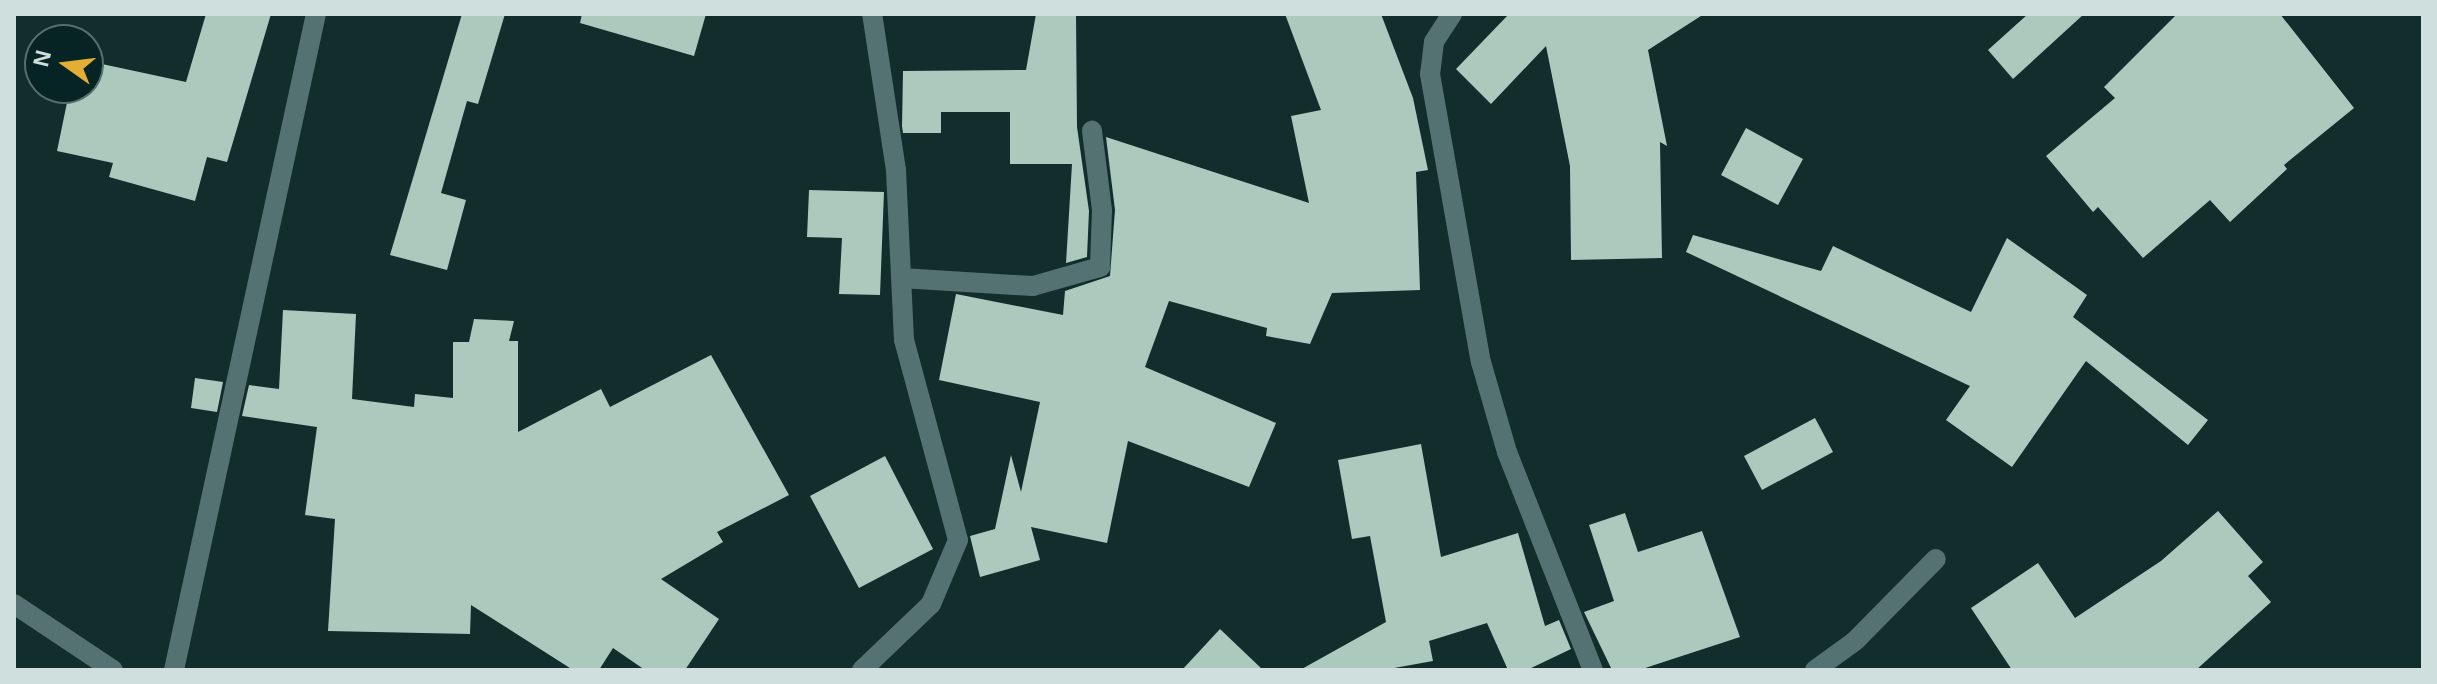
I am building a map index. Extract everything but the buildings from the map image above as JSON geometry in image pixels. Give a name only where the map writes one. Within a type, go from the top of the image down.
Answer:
[{"type":"street","points":[[174,670],[316,14]]},
{"type":"street","points":[[862,670],[931,604],[958,540],[904,340],[896,170],[872,14]]},
{"type":"street","points":[[1452,14],[1434,42],[1430,74],[1481,362],[1507,452],[1593,670]]},
{"type":"street","points":[[901,278],[1033,286],[1100,267],[1102,210],[1092,131]]},
{"type":"street","points":[[1815,670],[1855,641],[1936,559]]},
{"type":"street","points":[[14,604],[113,670]]}]
